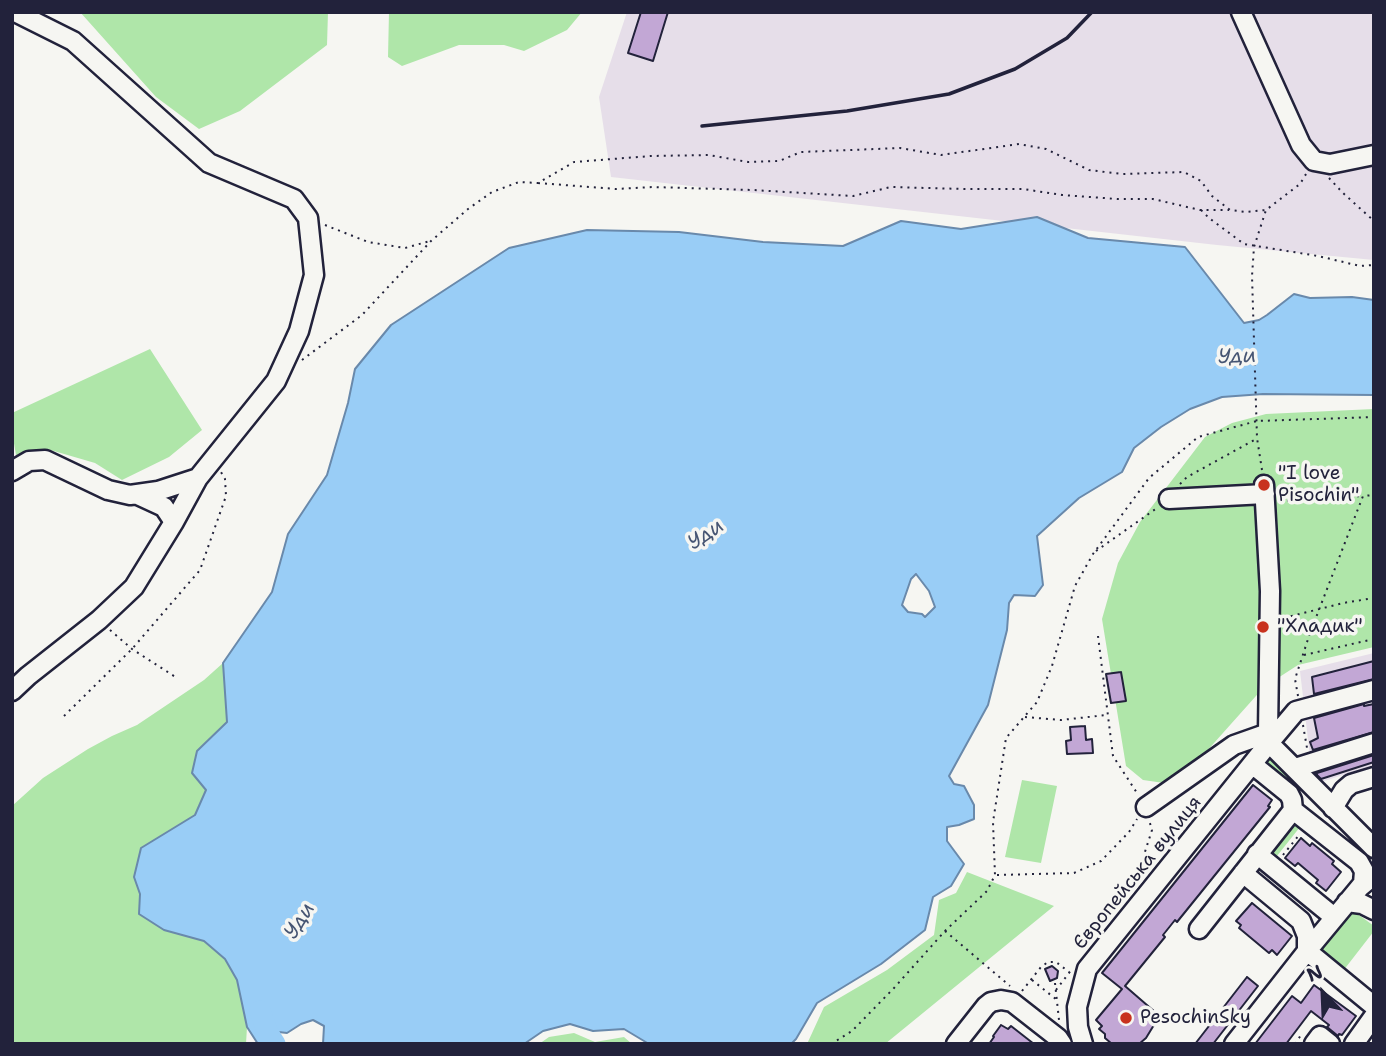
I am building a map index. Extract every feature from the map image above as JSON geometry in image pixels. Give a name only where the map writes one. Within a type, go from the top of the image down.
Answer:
[{"type":"street","points":[[12,691],[99,620],[134,587],[198,478],[276,381],[299,331],[314,275],[308,218],[294,199],[209,163],[73,41],[15,12]]},
{"type":"street","points":[[1241,12],[1301,145],[1314,161],[1330,164],[1368,157]]},
{"type":"street","points":[[12,471],[29,461],[45,460],[108,490],[138,495],[198,478]]},
{"type":"street","points":[[1169,499],[1265,493],[1270,621],[1268,738],[1374,848]]},
{"type":"street","points":[[138,495],[164,507],[174,522]]},
{"type":"street","name":"Європейська вулиця","points":[[1083,1044],[1078,1027],[1077,1007],[1087,970],[1252,764],[1268,738],[1296,711],[1374,690]]},
{"type":"street","points":[[1146,807],[1234,745],[1268,738]]},
{"type":"street","points":[[1295,768],[1374,743]]},
{"type":"street","points":[[1199,929],[1293,810],[1289,794],[1252,764]]},
{"type":"street","points":[[1333,807],[1344,790],[1374,777]]},
{"type":"street","points":[[1293,810],[1359,862],[1370,884],[1374,908],[1347,902]]},
{"type":"street","points":[[1257,854],[1334,917]]},
{"type":"street","points":[[1243,873],[1301,921],[1307,936],[1307,951]]},
{"type":"street","points":[[1234,1044],[1334,917],[1347,902],[1370,884]]},
{"type":"street","points":[[1307,951],[1374,1006]]},
{"type":"street","points":[[957,1044],[986,1006],[993,1001],[1003,1000],[1012,1002],[1058,1038],[1061,1035]]},
{"type":"street","points":[[1354,1044],[1374,1016]]},
{"type":"street","points":[[1314,1044],[1320,1036],[1330,1044]]},
{"type":"path","points":[[538,183],[574,162],[709,155],[748,162],[779,161],[801,152],[900,148],[941,155],[1019,144],[1046,149],[1089,170],[1122,174],[1184,172],[1201,181],[1212,196],[1230,210]]},
{"type":"path","points":[[297,364],[362,315],[431,241],[468,209],[492,192],[519,182],[616,189],[652,187],[853,196],[891,187],[1023,189],[1117,200],[1153,199],[1200,210],[1246,212],[1266,210],[1300,184],[1314,161],[1343,193],[1374,221]]},
{"type":"path","points":[[1200,210],[1244,244],[1360,266],[1374,265]]},
{"type":"path","points":[[1266,210],[1254,247],[1252,276],[1257,438],[1265,493],[1374,495]]},
{"type":"path","points":[[308,218],[368,242],[405,248],[431,241]]},
{"type":"path","points":[[831,1044],[852,1031],[945,930],[987,891],[995,875],[993,822],[1006,738],[1037,702],[1052,666],[1075,586],[1093,554],[1149,478],[1198,437],[1257,421],[1374,417]]},
{"type":"path","points":[[1093,554],[1169,499],[1174,489],[1187,477],[1257,438]]},
{"type":"path","points":[[64,716],[132,649],[200,570],[226,496],[225,479],[212,458]]},
{"type":"path","points":[[1295,679],[1363,496]]},
{"type":"path","points":[[1270,621],[1374,598]]},
{"type":"path","points":[[99,620],[132,649],[177,678]]},
{"type":"path","points":[[1082,951],[1143,858],[1152,830],[1146,807],[1113,756],[1098,636]]},
{"type":"path","points":[[1303,656],[1374,639]]},
{"type":"path","points":[[1024,717],[1061,720],[1108,715]]},
{"type":"path","points":[[995,875],[1074,873],[1101,861],[1129,832],[1146,807]]},
{"type":"path","points":[[1273,867],[1309,823]]},
{"type":"path","points":[[945,930],[1009,985]]},
{"type":"path","points":[[1019,994],[1048,962],[1056,962],[1069,972]]},
{"type":"path","points":[[1056,990],[1076,962]]},
{"type":"path","points":[[1031,979],[1057,1000]]},
{"type":"path","points":[[1055,983],[1061,1035]]},
{"type":"shaded area","points":[[627,12],[1374,12],[1374,260],[611,177],[599,97]]},
{"type":"shaded area","points":[[1374,653],[1374,765],[1318,783],[1310,757],[1300,671]]},
{"type":"green space","points":[[80,12],[328,12],[327,45],[240,111],[199,129],[156,97]]},
{"type":"green space","points":[[389,12],[582,12],[567,30],[524,51],[504,45],[459,45],[402,66],[388,57]]},
{"type":"green space","points":[[150,349],[202,430],[169,457],[122,480],[95,463],[47,449],[16,455],[12,413]]},
{"type":"green space","points":[[1374,409],[1374,647],[1298,665],[1264,687],[1206,752],[1164,783],[1143,780],[1126,766],[1102,619],[1118,563],[1140,522],[1205,437],[1232,423],[1266,414]]},
{"type":"green space","points":[[223,663],[227,722],[197,751],[206,790],[195,815],[141,848],[134,877],[140,894],[140,914],[164,930],[204,941],[225,959],[237,980],[247,1027],[246,1044],[12,1044],[12,806],[43,778],[88,749],[137,725],[204,680]]},
{"type":"green space","points":[[1269,749],[1300,780],[1291,790],[1257,764]]},
{"type":"green space","points":[[1022,780],[1057,786],[1041,863],[1005,857]]},
{"type":"green space","points":[[1290,820],[1300,827],[1273,861],[1263,853]]},
{"type":"green space","points":[[967,872],[1054,906],[885,1044],[807,1044],[824,1007],[887,970],[934,935],[939,900],[956,893]]},
{"type":"green space","points":[[1348,907],[1374,926],[1374,931],[1343,971],[1315,949]]},
{"type":"green space","points":[[574,1033],[595,1042],[624,1037],[632,1044],[539,1044],[549,1037]]},
{"type":"water","points":[[1037,217],[1088,238],[1185,247],[1244,323],[1259,320],[1294,294],[1310,298],[1352,297],[1374,300],[1374,395],[1263,394],[1222,397],[1190,409],[1134,448],[1122,472],[1079,498],[1037,536],[1043,585],[1035,596],[1014,595],[1009,603],[1007,630],[988,705],[949,776],[954,784],[964,786],[974,805],[974,819],[947,827],[947,841],[964,864],[951,886],[933,897],[925,930],[881,964],[817,1003],[791,1044],[649,1044],[624,1029],[593,1031],[570,1024],[543,1031],[524,1044],[323,1044],[324,1026],[313,1020],[287,1033],[270,1031],[274,1044],[258,1044],[247,1027],[237,980],[225,959],[204,941],[164,930],[139,914],[140,894],[134,877],[141,848],[195,815],[206,790],[192,773],[197,751],[227,722],[223,663],[272,592],[288,534],[327,475],[355,369],[391,325],[509,248],[587,230],[679,232],[763,242],[843,246],[901,221],[961,229]],"holes":[[[916,574],[929,591],[935,607],[925,617],[908,612],[902,605],[911,579]]]},
{"type":"building","points":[[641,12],[668,12],[653,61],[628,53]]},
{"type":"building","points":[[1374,661],[1374,679],[1314,694],[1312,677]]},
{"type":"building","points":[[1121,672],[1126,701],[1111,703],[1106,674]]},
{"type":"building","points":[[1364,704],[1374,704],[1374,732],[1313,750],[1310,742],[1318,738],[1314,718]]},
{"type":"building","points":[[1085,726],[1086,740],[1092,739],[1093,753],[1067,754],[1066,741],[1071,740],[1070,727]]},
{"type":"building","points":[[1374,755],[1374,762],[1321,779],[1317,775],[1317,773]]},
{"type":"building","points":[[1253,785],[1272,800],[1268,806],[1270,807],[1177,922],[1175,920],[1163,935],[1165,937],[1125,986],[1155,1012],[1152,1016],[1157,1020],[1139,1044],[1112,1044],[1099,1029],[1102,1026],[1096,1020],[1122,989],[1102,973]]},
{"type":"building","points":[[1301,838],[1310,846],[1312,843],[1334,861],[1332,864],[1341,872],[1326,891],[1316,883],[1318,880],[1298,863],[1295,866],[1285,858]]},
{"type":"building","points":[[1252,903],[1292,936],[1277,955],[1272,950],[1269,953],[1239,928],[1241,925],[1236,921]]},
{"type":"building","points":[[1052,966],[1058,971],[1057,978],[1050,981],[1045,969]]},
{"type":"building","points":[[1247,977],[1258,986],[1213,1044],[1195,1044]]},
{"type":"building","points":[[1314,985],[1356,1016],[1342,1035],[1338,1036],[1311,1011],[1286,1044],[1255,1044],[1292,996],[1301,1003]]},
{"type":"building","points":[[1001,1025],[1008,1029],[1011,1026],[1034,1044],[989,1044]]},
{"type":"waterway","name":"Уди","points":[[260,1011],[275,1044]]},
{"type":"railway","points":[[702,126],[847,111],[949,94],[1015,69],[1067,38],[1092,12]]},
{"type":"place","name":"\"I love Pisochin\"","points":[[1264,485]]},
{"type":"place","name":"\"Хладик\"","points":[[1263,627]]},
{"type":"place","name":"PesochinSky","points":[[1126,1018]]}]
